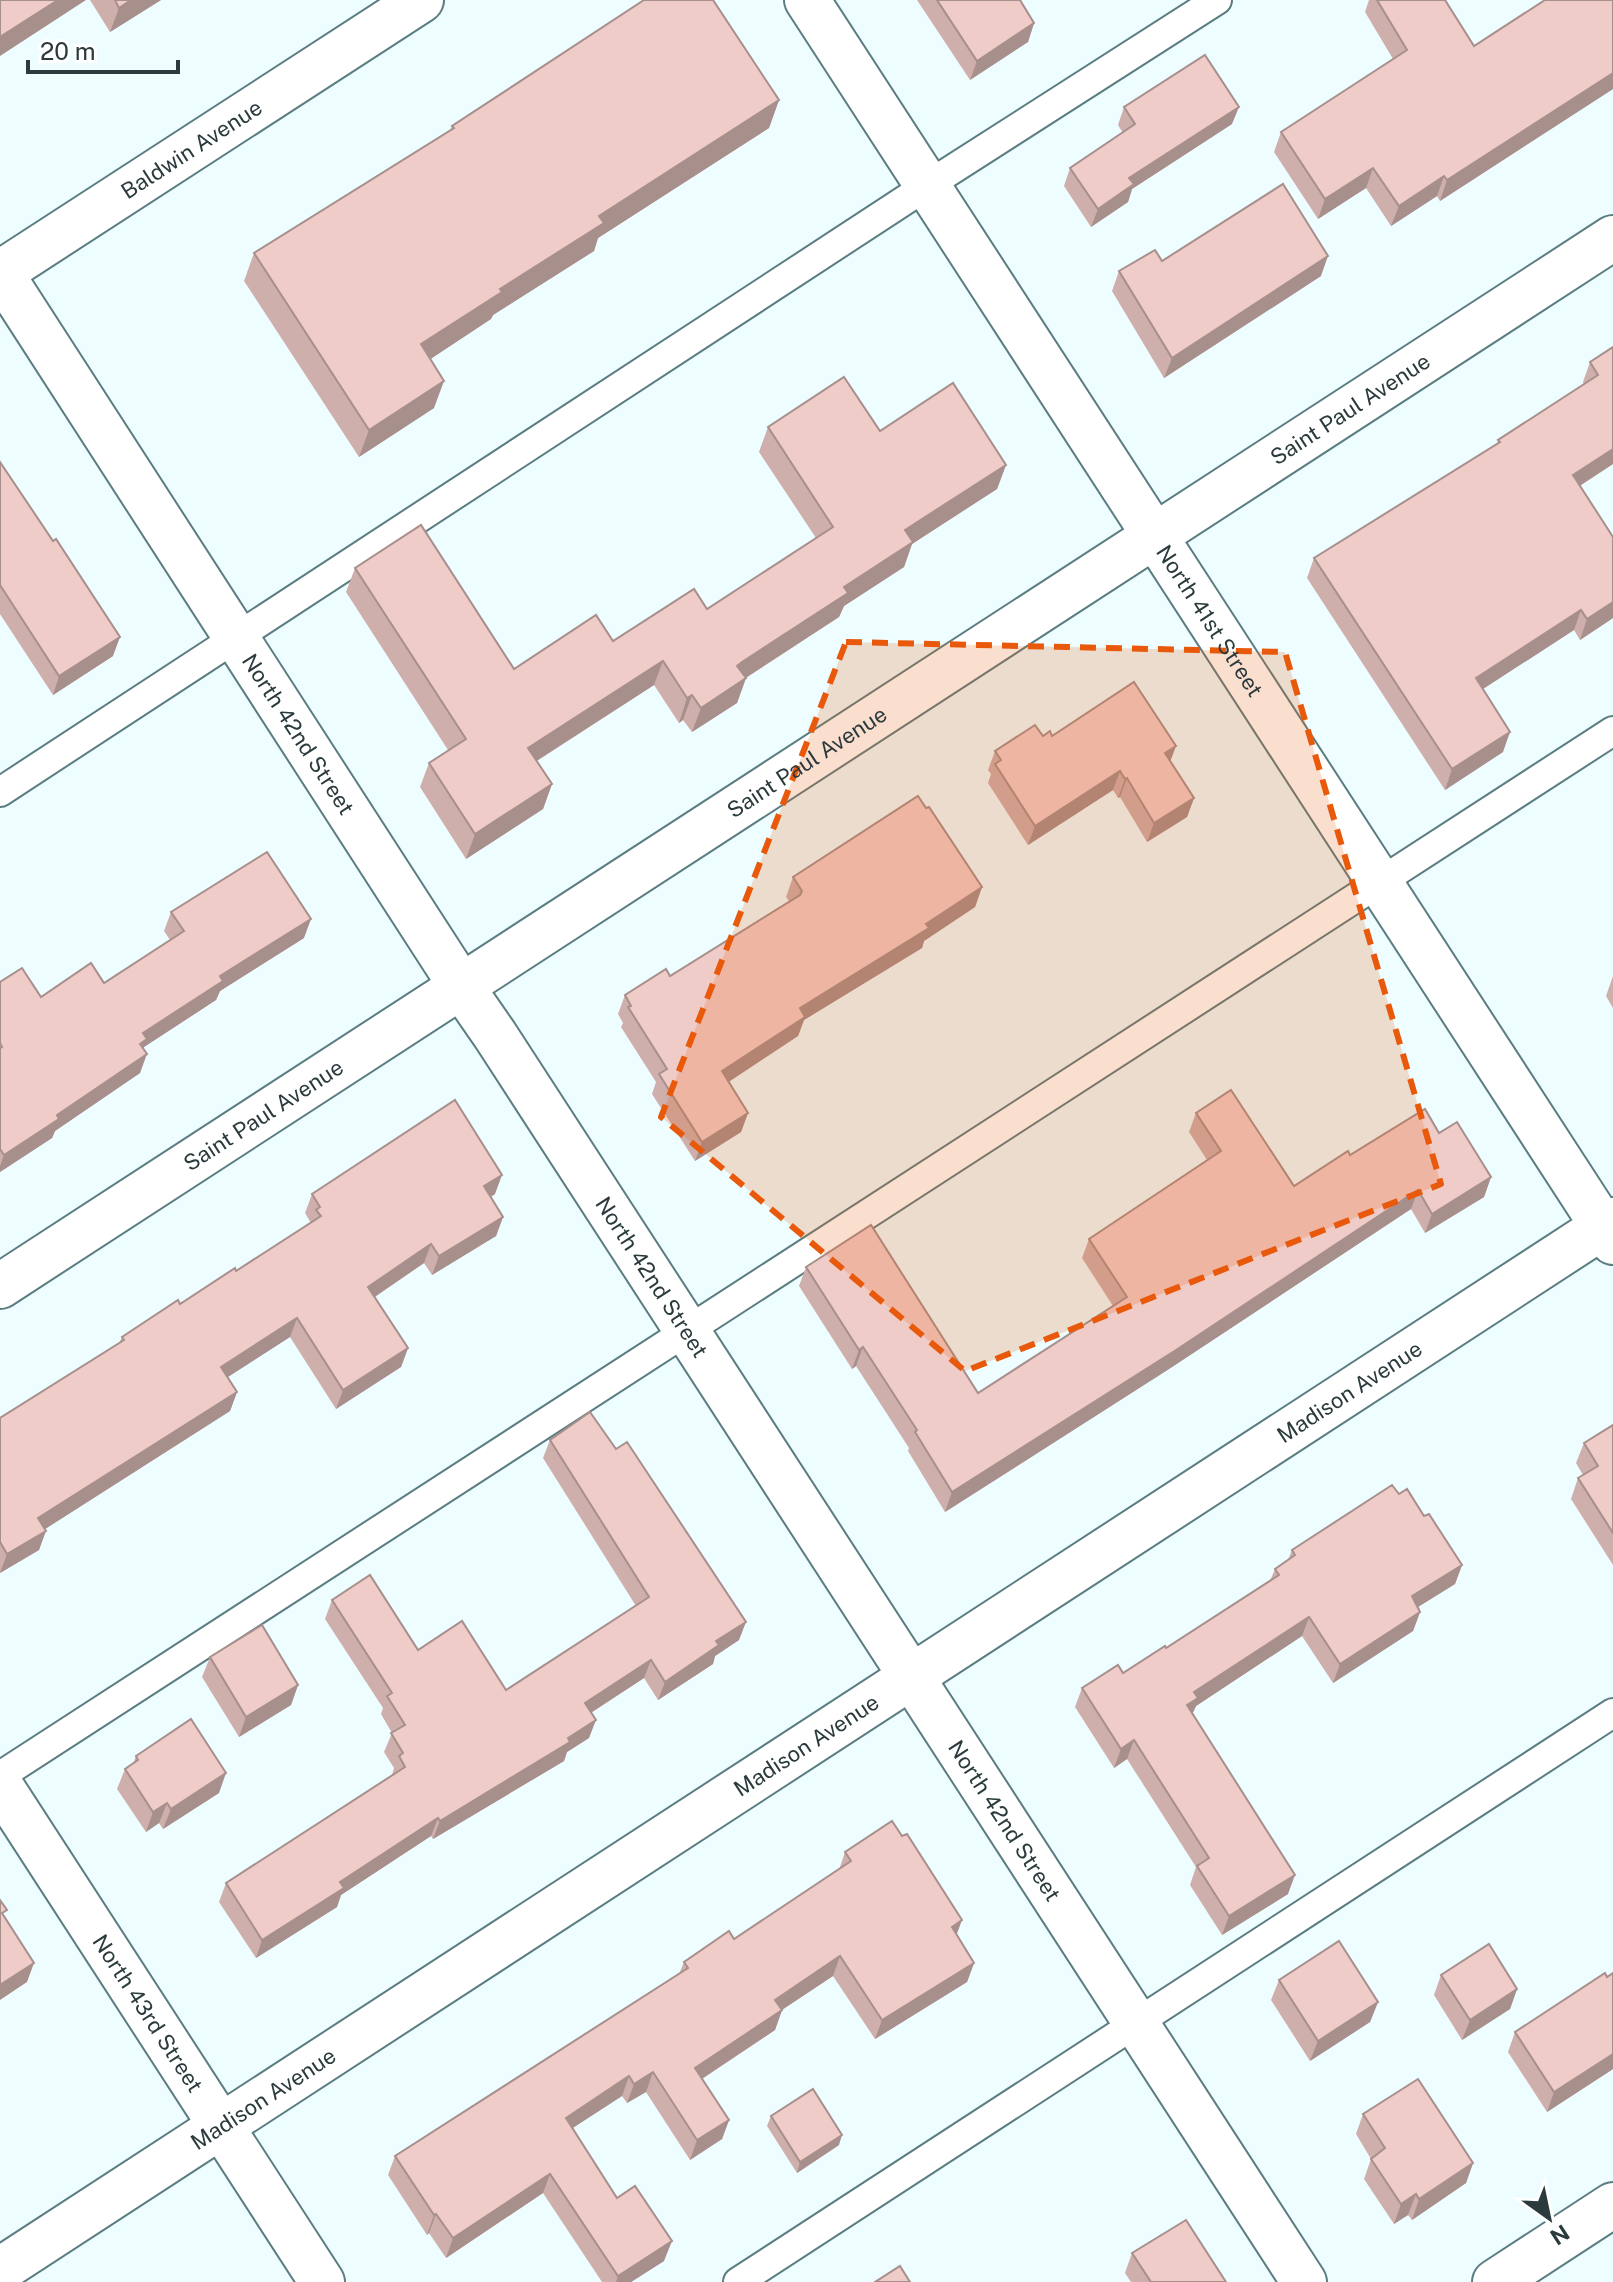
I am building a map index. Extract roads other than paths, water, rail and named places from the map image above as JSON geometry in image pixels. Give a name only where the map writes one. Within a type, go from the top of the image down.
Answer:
[{"type":"street","name":"Baldwin Avenue","points":[[0,273],[421,0]]},
{"type":"street","name":"North 41st Street","points":[[807,0],[1379,882],[1610,1230]]},
{"type":"street","name":"Saint Paul Avenue","points":[[0,1286],[1613,238]]},
{"type":"street","name":"North 42nd Street","points":[[0,273],[1304,2282]]},
{"type":"street","name":"Madison Avenue","points":[[0,2270],[911,1677],[1610,1230]]},
{"type":"street","name":"North 43rd Street","points":[[0,1785],[322,2282]]},
{"type":"street","points":[[1495,2282],[1613,2205]]},
{"type":"lane","points":[[0,792],[928,185],[1217,0]]},
{"type":"lane","points":[[0,1776],[1613,731]]},
{"type":"lane","points":[[738,2282],[1613,1713]]}]
